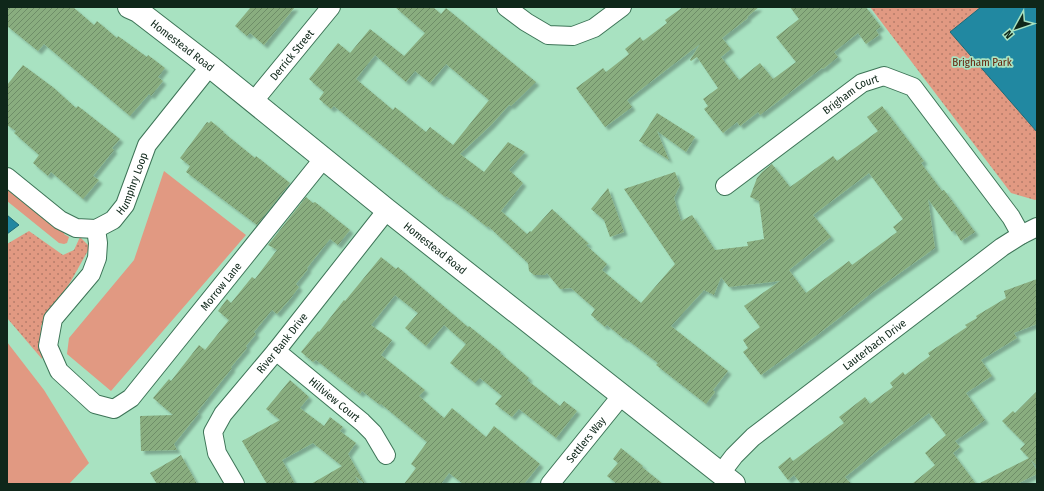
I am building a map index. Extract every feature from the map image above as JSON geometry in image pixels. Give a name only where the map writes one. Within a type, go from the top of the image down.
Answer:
[{"type":"street","name":"Derrick Street","points":[[253,102],[330,7]]},
{"type":"street","points":[[506,7],[526,22],[548,35],[573,36],[594,28],[622,7]]},
{"type":"street","name":"Homestead Road","points":[[134,8],[210,66],[388,210],[727,479]]},
{"type":"street","name":"Humphry Loop","points":[[96,229],[113,220],[125,205],[147,145],[210,66]]},
{"type":"street","name":"Brigham Court","points":[[725,186],[862,83],[884,76],[913,87],[1011,217],[1029,231]]},
{"type":"street","name":"Morrow Lane","points":[[96,229],[98,243],[97,258],[91,274],[53,319],[48,346],[59,371],[95,404],[114,409],[131,398],[324,158]]},
{"type":"street","points":[[7,177],[60,220],[76,228],[96,229]]},
{"type":"street","name":"River Bank Drive","points":[[235,484],[217,453],[213,432],[223,414],[276,351],[388,210]]},
{"type":"street","name":"Lauterbach Drive","points":[[727,479],[734,456],[753,437],[1002,247],[1029,231]]},
{"type":"street","name":"Hillview Court","points":[[276,351],[373,432],[386,455]]},
{"type":"street","name":"Settlers Way","points":[[550,484],[622,395]]},
{"type":"green space","name":"Brigham Park","points":[[870,7],[1037,7],[1037,199],[1035,200],[1011,193]]},
{"type":"green space","points":[[164,171],[246,235],[111,391],[67,354],[69,338],[134,260]]},
{"type":"green space","points":[[7,184],[65,231],[64,234],[69,237],[67,243],[59,243],[7,201]]},
{"type":"green space","points":[[29,231],[63,255],[74,250],[80,237],[90,247],[71,281],[41,326],[42,359],[7,318],[7,244]]},
{"type":"green space","points":[[7,342],[44,390],[89,463],[69,484],[7,484]]},
{"type":"water","points":[[981,7],[1037,7],[1037,132],[950,32]]},
{"type":"water","points":[[7,215],[19,225],[7,234]]},
{"type":"building","points":[[7,7],[73,7],[94,25],[97,21],[117,38],[118,36],[165,68],[158,77],[163,81],[151,96],[149,94],[130,116],[44,44],[38,51],[7,26]]},
{"type":"building","points":[[251,7],[295,7],[264,45],[250,33],[247,36],[235,26]]},
{"type":"building","points":[[395,7],[433,7],[441,14],[446,8],[536,82],[511,106],[509,105],[491,125],[460,154],[484,172],[508,142],[525,152],[509,170],[523,183],[501,211],[527,234],[530,231],[531,232],[552,209],[589,244],[586,245],[607,264],[602,270],[641,303],[675,264],[624,189],[675,172],[680,185],[674,198],[681,221],[692,215],[715,250],[748,246],[747,242],[764,239],[759,201],[750,197],[757,178],[762,172],[772,164],[790,187],[833,156],[837,161],[878,131],[867,117],[882,106],[924,161],[921,163],[942,191],[944,190],[975,232],[961,241],[954,230],[952,232],[928,199],[935,248],[761,375],[743,352],[748,348],[743,340],[760,327],[744,306],[780,281],[729,287],[721,277],[714,295],[704,290],[671,326],[728,371],[713,390],[715,392],[706,404],[656,365],[658,363],[607,325],[605,327],[591,315],[595,309],[571,288],[560,289],[547,273],[545,275],[534,275],[529,271],[528,263],[488,226],[487,227],[446,196],[445,197],[334,106],[331,109],[319,99],[324,92],[309,79],[338,43],[350,53],[370,29],[404,56],[425,33]],"holes":[[[375,55],[406,82],[415,71],[430,83],[446,64],[489,100],[453,145],[430,127],[426,132],[395,107],[393,110],[356,79]],[[869,173],[903,219],[893,227],[897,232],[852,265],[849,261],[806,293],[789,270],[831,237],[813,215]]]},
{"type":"building","points":[[683,7],[759,7],[747,17],[748,18],[722,38],[731,49],[721,57],[739,80],[760,63],[773,79],[796,62],[776,37],[799,19],[790,7],[866,7],[881,27],[876,30],[879,35],[866,44],[858,33],[834,52],[838,57],[823,69],[822,68],[760,115],[758,112],[740,126],[737,122],[723,133],[704,109],[708,106],[703,99],[718,88],[697,57],[691,61],[690,60],[700,44],[627,100],[632,107],[605,127],[576,88],[603,68],[606,72],[629,54],[625,49],[640,37],[643,41],[667,23],[665,20]]},
{"type":"building","points":[[23,65],[54,88],[76,108],[78,106],[120,139],[112,148],[114,150],[93,176],[99,180],[83,199],[51,172],[48,176],[33,163],[39,155],[14,133],[16,131],[7,125],[7,85]]},
{"type":"building","points":[[657,113],[695,137],[686,152],[657,131],[669,160],[639,141]]},
{"type":"building","points":[[211,121],[255,158],[256,156],[290,183],[257,225],[186,172],[190,166],[180,158],[207,122],[209,123]]},
{"type":"building","points":[[608,188],[624,232],[610,237],[604,220],[591,209]]},
{"type":"building","points":[[306,197],[313,203],[315,202],[350,230],[338,245],[330,239],[296,284],[299,287],[290,299],[277,314],[272,310],[254,332],[256,334],[246,346],[247,348],[231,367],[232,368],[197,412],[199,413],[174,444],[177,450],[141,451],[140,416],[173,415],[153,398],[169,379],[171,381],[199,345],[205,350],[229,320],[218,311],[227,299],[231,303],[252,277],[255,279],[277,250],[268,245]]},
{"type":"building","points":[[381,257],[396,269],[398,267],[468,327],[469,326],[501,352],[500,353],[529,378],[527,380],[560,406],[564,401],[577,411],[556,438],[519,409],[512,417],[495,404],[502,396],[480,378],[475,383],[450,363],[466,344],[444,325],[426,346],[405,328],[418,313],[395,295],[371,325],[392,340],[381,355],[425,390],[419,396],[444,418],[452,408],[486,437],[494,426],[540,464],[524,484],[463,484],[449,473],[441,484],[404,484],[416,468],[411,464],[427,442],[381,404],[380,405],[362,391],[360,394],[316,360],[313,362],[301,352]]},
{"type":"building","points":[[1037,279],[1037,324],[1014,333],[1017,338],[981,360],[992,376],[966,393],[985,420],[955,441],[960,447],[953,453],[976,484],[912,484],[935,465],[925,453],[946,435],[929,413],[845,477],[851,484],[801,484],[794,475],[788,480],[778,467],[790,457],[793,461],[844,423],[839,417],[865,397],[870,404],[893,387],[890,383],[903,372],[905,375],[930,356],[928,353],[967,327],[965,325],[977,318],[976,316],[1006,298],[1004,291]]},
{"type":"building","points":[[290,380],[309,397],[300,408],[324,426],[330,417],[343,427],[340,431],[356,443],[348,454],[365,484],[355,476],[359,484],[311,484],[342,466],[313,443],[282,460],[295,484],[267,484],[242,441],[280,420],[266,409]]},
{"type":"building","points":[[1037,391],[1037,466],[1031,460],[1037,474],[1017,484],[978,484],[1029,458],[1020,449],[1025,444],[1002,421],[1013,411],[1015,413]]},
{"type":"building","points":[[621,448],[663,484],[617,484],[607,476],[618,463],[613,459]]},
{"type":"building","points":[[181,455],[197,484],[157,484],[150,473]]}]
